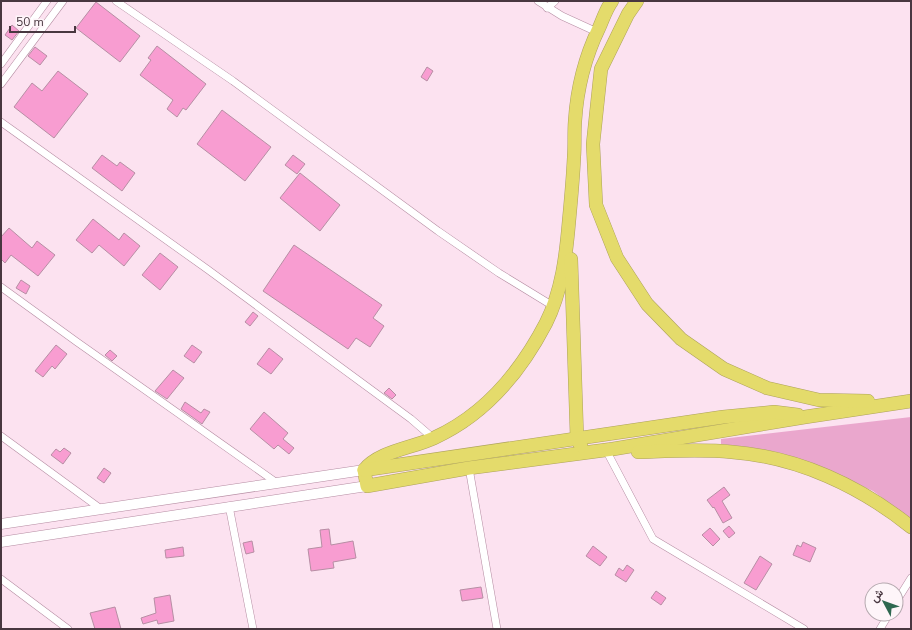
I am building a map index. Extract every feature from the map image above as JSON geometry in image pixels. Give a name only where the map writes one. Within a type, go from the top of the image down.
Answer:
[{"type":"highway","points":[[612,1],[597,32],[581,77],[575,120],[574,156],[565,261],[553,306],[544,326],[530,351],[499,391],[489,401],[468,418],[433,438],[383,456],[368,465],[364,470],[367,486],[469,468],[591,453],[805,417],[907,402]]},
{"type":"highway","points":[[637,1],[628,14],[601,69],[593,144],[596,205],[617,258],[647,304],[681,339],[724,369],[767,388],[819,400],[907,402]]},
{"type":"highway","points":[[569,219],[577,439],[582,448],[591,453]]},
{"type":"highway","points":[[364,470],[723,417],[774,412],[790,413],[805,417]]},
{"type":"highway","points":[[609,450],[627,452],[717,451],[749,454],[780,460],[832,478],[855,489],[877,502],[911,527]]},
{"type":"main road","points":[[1,524],[364,470]]},
{"type":"main road","points":[[1,542],[367,486]]},
{"type":"street","points":[[1,64],[47,1]]},
{"type":"street","points":[[1,84],[63,1]]},
{"type":"street","points":[[116,1],[232,81],[474,256],[553,306]]},
{"type":"street","points":[[538,1],[562,16],[597,32]]},
{"type":"street","points":[[547,8],[555,1]]},
{"type":"street","points":[[1,122],[213,273],[411,419],[433,438]]},
{"type":"street","points":[[1,287],[277,483]]},
{"type":"street","points":[[1,436],[101,509]]},
{"type":"street","points":[[609,450],[653,539],[804,629]]},
{"type":"street","points":[[469,468],[497,629]]},
{"type":"street","points":[[229,506],[253,629]]},
{"type":"street","points":[[904,589],[911,578]]},
{"type":"street","points":[[1,579],[68,629]]},
{"type":"shaded area","points":[[911,417],[911,519],[873,491],[828,470],[777,452],[721,444],[721,439]]},
{"type":"building","points":[[96,2],[140,36],[120,62],[76,28]]},
{"type":"building","points":[[12,25],[19,31],[12,40],[5,35]]},
{"type":"building","points":[[157,46],[206,84],[186,110],[183,108],[177,117],[167,109],[173,100],[140,75],[151,60],[148,58]]},
{"type":"building","points":[[35,47],[47,56],[40,65],[28,56]]},
{"type":"building","points":[[427,67],[433,71],[427,81],[421,77]]},
{"type":"building","points":[[58,71],[88,94],[54,138],[14,107],[32,83],[42,91]]},
{"type":"building","points":[[222,110],[271,147],[245,181],[197,144]]},
{"type":"building","points":[[102,155],[117,166],[120,162],[135,173],[122,191],[92,168]]},
{"type":"building","points":[[293,155],[305,164],[297,174],[285,165]]},
{"type":"building","points":[[300,173],[340,205],[320,231],[280,198]]},
{"type":"building","points":[[93,219],[119,240],[124,233],[140,246],[124,266],[99,245],[92,253],[76,240]]},
{"type":"building","points":[[9,228],[32,248],[37,241],[55,255],[38,276],[11,255],[5,263],[1,259],[1,237]]},
{"type":"building","points":[[294,245],[382,305],[373,318],[384,326],[370,347],[356,338],[348,349],[263,291]]},
{"type":"building","points":[[160,253],[178,267],[160,290],[142,275]]},
{"type":"building","points":[[21,280],[30,286],[26,294],[16,288]]},
{"type":"building","points":[[253,312],[258,316],[250,326],[245,322]]},
{"type":"building","points":[[56,345],[67,354],[55,369],[52,366],[43,377],[35,371]]},
{"type":"building","points":[[192,345],[202,352],[194,363],[184,356]]},
{"type":"building","points":[[269,348],[283,359],[271,374],[257,364]]},
{"type":"building","points":[[110,350],[117,356],[112,361],[105,355]]},
{"type":"building","points":[[173,370],[184,378],[167,399],[155,391]]},
{"type":"building","points":[[389,388],[396,395],[392,399],[384,393]]},
{"type":"building","points":[[185,402],[201,413],[204,409],[210,412],[202,424],[181,409]]},
{"type":"building","points":[[264,412],[288,433],[283,439],[294,448],[289,454],[278,445],[274,449],[250,429]]},
{"type":"building","points":[[64,448],[71,453],[63,464],[51,455],[56,449],[60,452]]},
{"type":"building","points":[[104,468],[111,473],[104,483],[97,478]]},
{"type":"building","points":[[724,487],[730,495],[722,501],[732,518],[723,523],[714,507],[713,508],[707,500]]},
{"type":"building","points":[[729,526],[735,533],[729,538],[723,531]]},
{"type":"building","points":[[710,528],[720,539],[713,546],[702,535]]},
{"type":"building","points":[[329,529],[331,545],[353,541],[356,558],[333,562],[334,568],[311,571],[308,549],[322,547],[320,530]]},
{"type":"building","points":[[252,541],[254,552],[246,554],[243,543]]},
{"type":"building","points":[[803,542],[816,548],[810,562],[793,555],[797,545],[801,547]]},
{"type":"building","points":[[593,546],[607,557],[600,566],[586,556]]},
{"type":"building","points":[[183,547],[184,556],[166,558],[165,550]]},
{"type":"building","points":[[760,556],[772,564],[756,590],[744,583]]},
{"type":"building","points":[[627,565],[634,570],[626,582],[615,575],[619,568],[623,571]]},
{"type":"building","points":[[481,587],[483,598],[462,601],[460,590]]},
{"type":"building","points":[[656,591],[666,598],[661,605],[651,598]]},
{"type":"building","points":[[170,595],[174,621],[158,624],[157,620],[143,624],[141,618],[156,613],[154,598]]},
{"type":"building","points":[[115,607],[121,629],[95,629],[90,613]]}]
